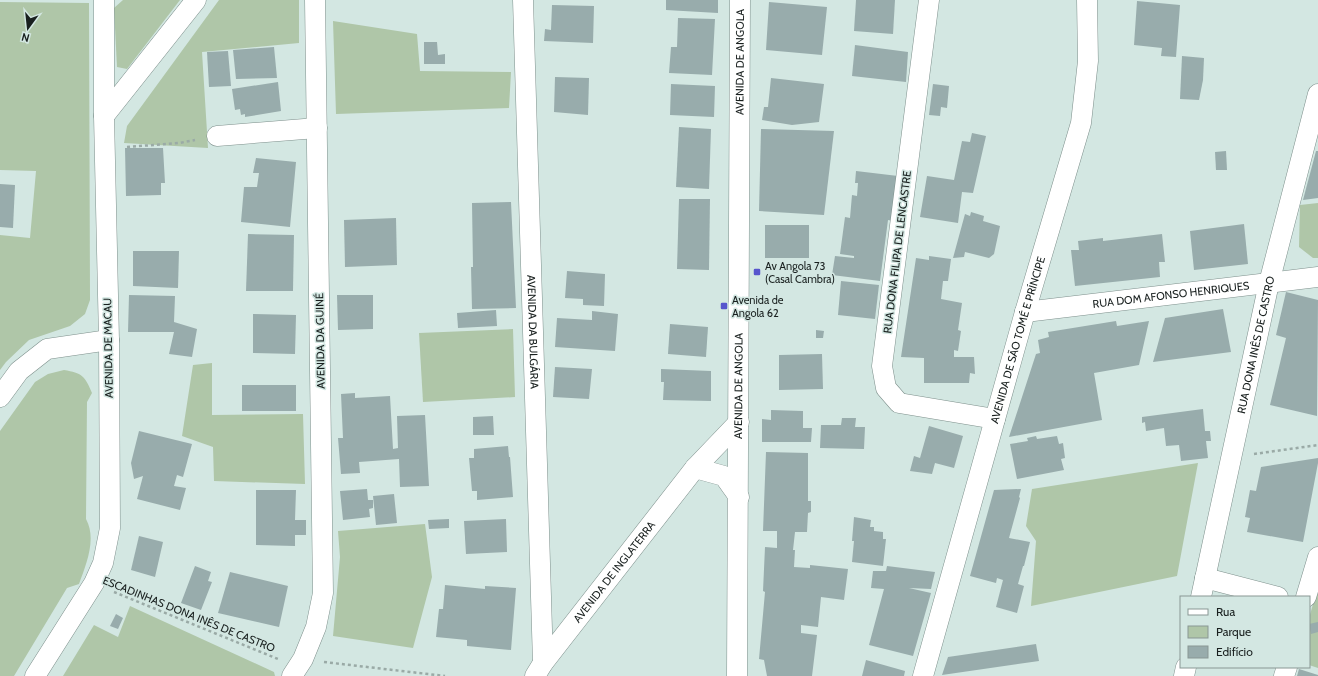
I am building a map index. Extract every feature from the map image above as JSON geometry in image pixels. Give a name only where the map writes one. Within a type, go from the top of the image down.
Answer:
[{"type":"street","name":"AVENIDA DE MACAU","points":[[35,676],[94,583],[103,563],[110,528],[104,149],[104,0]]},
{"type":"street","points":[[104,116],[196,0]]},
{"type":"street","name":"AVENIDA DA GUINÉ","points":[[292,676],[303,659],[316,627],[323,593],[315,0]]},
{"type":"street","name":"AVENIDA DA BULGÁRIA","points":[[523,0],[539,670]]},
{"type":"street","name":"AVENIDA DE ANGOLA","points":[[738,676],[740,0]]},
{"type":"street","name":"RUA DONA FILIPA DE LENCASTRE","points":[[929,0],[882,366],[886,388],[899,403],[995,419]]},
{"type":"street","name":"AVENIDA DE SÃO TOMÉ E PRÍNCIPE","points":[[923,676],[1025,312],[1081,124],[1088,61],[1086,0]]},
{"type":"street","name":"RUA DONA INÊS DE CASTRO","points":[[1203,588],[1269,283],[1318,94]]},
{"type":"street","points":[[217,136],[317,128]]},
{"type":"street","name":"RUA DOM AFONSO HENRIQUES","points":[[1025,312],[1318,278]]},
{"type":"street","points":[[0,397],[19,372],[47,350],[108,340]]},
{"type":"street","name":"AVENIDA DE INGLATERRA","points":[[539,670],[695,468],[739,422]]},
{"type":"street","points":[[695,468],[724,476],[739,497]]},
{"type":"street","points":[[1306,596],[1318,557]]},
{"type":"street","points":[[1203,588],[1270,596]]},
{"type":"path","points":[[104,149],[179,143],[217,136]]},
{"type":"path","points":[[1232,457],[1318,445]]},
{"type":"path","name":"ESCADINHAS DONA INÊS DE CASTRO","points":[[94,583],[281,660],[303,659],[445,676]]},
{"type":"green space","points":[[123,0],[180,0],[127,69],[117,67],[114,8]]},
{"type":"green space","points":[[219,0],[299,0],[299,43],[202,52],[208,148],[124,143],[127,126]]},
{"type":"green space","points":[[0,2],[89,3],[90,300],[85,314],[70,326],[29,340],[6,362],[0,370],[0,235],[30,238],[36,171],[0,170]]},
{"type":"green space","points":[[333,21],[417,34],[420,71],[511,72],[509,108],[336,114]]},
{"type":"green space","points":[[1318,203],[1318,258],[1313,258],[1299,247],[1300,205]]},
{"type":"green space","points":[[513,329],[515,397],[423,402],[419,333]]},
{"type":"green space","points":[[212,363],[212,415],[303,414],[305,484],[214,481],[213,447],[182,436],[193,365]]},
{"type":"green space","points":[[64,370],[75,372],[82,376],[92,393],[87,402],[86,519],[91,535],[89,552],[85,569],[79,584],[67,588],[14,676],[0,676],[0,431],[35,382],[48,374]]},
{"type":"green space","points":[[1198,463],[1177,576],[1031,606],[1036,541],[1026,526],[1032,489]]},
{"type":"green space","points":[[425,524],[432,577],[413,648],[333,636],[340,557],[338,531]]},
{"type":"green space","points":[[1318,587],[1318,668],[1310,665],[1310,615]]},
{"type":"green space","points":[[130,606],[274,672],[275,676],[63,676],[94,625],[118,637]]},
{"type":"building","points":[[666,0],[718,0],[718,13],[666,10]]},
{"type":"building","points":[[856,0],[895,0],[893,34],[854,31]]},
{"type":"building","points":[[1137,1],[1180,5],[1176,57],[1161,56],[1162,48],[1134,45]]},
{"type":"building","points":[[769,2],[827,7],[822,55],[766,50]]},
{"type":"building","points":[[552,5],[594,6],[593,43],[544,41],[545,29],[551,30]]},
{"type":"building","points":[[678,18],[715,19],[712,75],[669,73],[671,47],[677,47]]},
{"type":"building","points":[[424,42],[437,42],[438,55],[445,54],[445,64],[424,64]]},
{"type":"building","points":[[855,45],[908,52],[906,82],[852,76]]},
{"type":"building","points":[[274,47],[277,78],[236,79],[233,50]]},
{"type":"building","points":[[228,51],[231,86],[209,87],[207,52]]},
{"type":"building","points":[[1182,56],[1204,58],[1203,80],[1199,100],[1180,99]]},
{"type":"building","points":[[555,77],[589,78],[588,115],[554,112]]},
{"type":"building","points":[[771,78],[824,84],[819,122],[792,125],[762,120],[764,107],[768,107]]},
{"type":"building","points":[[278,82],[281,111],[245,117],[245,114],[241,115],[240,109],[235,110],[232,89]]},
{"type":"building","points":[[671,84],[715,86],[714,117],[670,115]]},
{"type":"building","points":[[933,84],[949,86],[947,108],[941,107],[940,116],[929,115]]},
{"type":"building","points":[[679,127],[711,129],[709,189],[676,187]]},
{"type":"building","points":[[761,129],[834,131],[824,215],[759,211]]},
{"type":"building","points":[[972,133],[986,136],[973,193],[962,192],[958,223],[920,217],[927,176],[954,180],[962,141],[970,142]]},
{"type":"building","points":[[125,148],[163,148],[165,183],[161,183],[161,195],[126,196]]},
{"type":"building","points":[[1226,151],[1227,170],[1216,170],[1215,152]]},
{"type":"building","points":[[1316,151],[1318,151],[1318,198],[1303,200]]},
{"type":"building","points":[[256,158],[296,162],[290,227],[241,222],[244,187],[257,187],[259,173],[253,173]]},
{"type":"building","points":[[856,171],[898,176],[893,221],[888,220],[880,281],[832,275],[835,256],[854,258],[854,256],[840,254],[845,217],[850,218],[852,195],[857,196],[858,183],[855,183]]},
{"type":"building","points":[[0,184],[15,185],[13,228],[0,227]]},
{"type":"building","points":[[679,199],[710,199],[709,270],[677,269]]},
{"type":"building","points":[[511,202],[516,308],[472,309],[472,203]]},
{"type":"building","points":[[971,212],[984,216],[983,221],[1000,226],[994,254],[989,258],[965,252],[964,257],[953,258],[965,214],[970,216]]},
{"type":"building","points":[[396,218],[397,265],[345,267],[344,220]]},
{"type":"building","points":[[1244,224],[1248,264],[1194,270],[1190,231]]},
{"type":"building","points":[[765,225],[809,225],[809,258],[765,258]]},
{"type":"building","points":[[248,234],[294,235],[293,291],[246,291]]},
{"type":"building","points":[[1162,234],[1165,262],[1159,262],[1160,277],[1075,286],[1071,250],[1079,250],[1078,241],[1103,238],[1103,241]]},
{"type":"building","points":[[133,251],[179,251],[178,288],[133,286]]},
{"type":"building","points":[[929,256],[951,259],[948,281],[943,281],[941,299],[962,303],[958,330],[961,331],[958,351],[954,350],[954,357],[974,357],[975,374],[970,373],[969,383],[924,383],[924,358],[901,357],[916,258],[929,260]]},
{"type":"building","points":[[567,271],[605,274],[604,306],[583,305],[583,299],[565,298]]},
{"type":"building","points":[[841,281],[879,285],[875,319],[838,315]]},
{"type":"building","points":[[1286,292],[1318,300],[1317,416],[1270,405],[1286,338],[1276,335]]},
{"type":"building","points":[[129,295],[175,296],[174,322],[197,329],[192,357],[169,354],[174,332],[128,332]]},
{"type":"building","points":[[337,295],[373,295],[373,329],[338,330]]},
{"type":"building","points":[[1223,309],[1231,352],[1153,362],[1165,318]]},
{"type":"building","points":[[496,310],[497,326],[458,328],[457,313]]},
{"type":"building","points":[[592,311],[618,314],[615,351],[555,347],[557,318],[592,320]]},
{"type":"building","points":[[253,314],[296,315],[295,354],[253,353]]},
{"type":"building","points":[[1116,321],[1117,326],[1149,321],[1139,365],[1094,373],[1102,420],[1009,437],[1036,354],[1040,353],[1038,340],[1049,337],[1048,332]]},
{"type":"building","points":[[670,324],[708,327],[706,357],[668,354]]},
{"type":"building","points":[[816,330],[824,331],[823,338],[816,338]]},
{"type":"building","points":[[822,354],[823,389],[779,390],[779,355]]},
{"type":"building","points":[[555,367],[592,369],[589,399],[553,397]]},
{"type":"building","points":[[661,369],[711,371],[711,401],[663,400],[664,382],[661,382]]},
{"type":"building","points":[[242,385],[296,385],[296,411],[242,411]]},
{"type":"building","points":[[355,393],[355,398],[390,396],[393,449],[398,448],[397,416],[425,415],[429,486],[400,487],[399,459],[359,462],[360,473],[341,474],[338,438],[343,438],[341,394]]},
{"type":"building","points":[[1203,409],[1205,431],[1210,431],[1211,441],[1206,441],[1208,458],[1181,461],[1179,445],[1166,446],[1164,428],[1146,431],[1145,422],[1142,423],[1142,417]]},
{"type":"building","points":[[771,410],[803,411],[803,428],[812,428],[811,442],[762,442],[762,419],[771,420]]},
{"type":"building","points":[[493,416],[494,435],[473,435],[473,417]]},
{"type":"building","points":[[842,418],[856,418],[855,427],[865,427],[864,449],[820,448],[821,425],[841,425]]},
{"type":"building","points":[[929,426],[963,436],[954,468],[935,463],[932,474],[910,471],[914,456],[920,458]]},
{"type":"building","points":[[139,431],[192,444],[183,477],[177,475],[174,486],[186,488],[180,510],[137,499],[143,476],[134,479],[131,463]]},
{"type":"building","points":[[1036,436],[1037,439],[1057,436],[1059,444],[1063,443],[1065,458],[1061,459],[1064,470],[1017,479],[1010,444],[1028,441],[1027,438]]},
{"type":"building","points":[[508,446],[513,497],[477,500],[477,491],[472,491],[469,458],[474,458],[474,449]]},
{"type":"building","points":[[766,452],[808,453],[808,501],[811,501],[811,512],[808,513],[807,532],[795,532],[793,550],[795,550],[794,567],[810,568],[810,565],[848,569],[844,600],[821,597],[818,627],[801,625],[801,633],[817,635],[812,676],[767,676],[764,660],[759,659],[765,592],[763,591],[765,547],[777,548],[777,531],[763,531]]},
{"type":"building","points":[[1318,458],[1303,542],[1247,532],[1250,518],[1245,517],[1250,490],[1256,491],[1261,467]]},
{"type":"building","points":[[367,489],[368,500],[373,500],[373,508],[369,509],[370,517],[343,520],[340,491]]},
{"type":"building","points":[[1021,489],[1009,538],[1030,542],[1018,584],[1024,586],[1017,613],[996,607],[1003,580],[997,578],[996,583],[970,576],[994,490]]},
{"type":"building","points":[[256,490],[296,490],[295,520],[306,520],[306,535],[295,535],[295,546],[256,545]]},
{"type":"building","points":[[394,494],[397,523],[376,525],[373,496]]},
{"type":"building","points":[[854,517],[871,520],[870,527],[874,527],[874,531],[883,532],[883,539],[886,539],[883,566],[852,562]]},
{"type":"building","points":[[449,519],[449,528],[429,529],[428,520]]},
{"type":"building","points":[[506,519],[507,552],[466,554],[464,521]]},
{"type":"building","points":[[139,536],[163,542],[155,577],[131,570]]},
{"type":"building","points":[[195,566],[211,572],[208,581],[212,582],[201,610],[181,603]]},
{"type":"building","points":[[887,566],[935,572],[931,589],[909,588],[931,593],[913,656],[869,645],[884,589],[871,588],[873,571],[886,571]]},
{"type":"building","points":[[230,572],[288,586],[279,627],[218,613]]},
{"type":"building","points":[[445,585],[485,589],[485,586],[516,588],[511,650],[467,646],[467,640],[436,637],[439,609],[443,609]]},
{"type":"building","points":[[116,614],[123,618],[118,629],[110,626]]},
{"type":"building","points":[[1318,622],[1318,632],[1311,634],[1310,624]]},
{"type":"building","points":[[1036,644],[1039,661],[942,675],[948,657]]},
{"type":"building","points":[[866,660],[905,671],[904,676],[862,676]]},
{"type":"building","points":[[1299,669],[1318,675],[1318,676],[1297,676]]},
{"type":"place","name":"Av Angola 73 (Casal Cambra)","points":[[757,272]]},
{"type":"place","name":"Avenida de Angola 62","points":[[724,306]]}]
